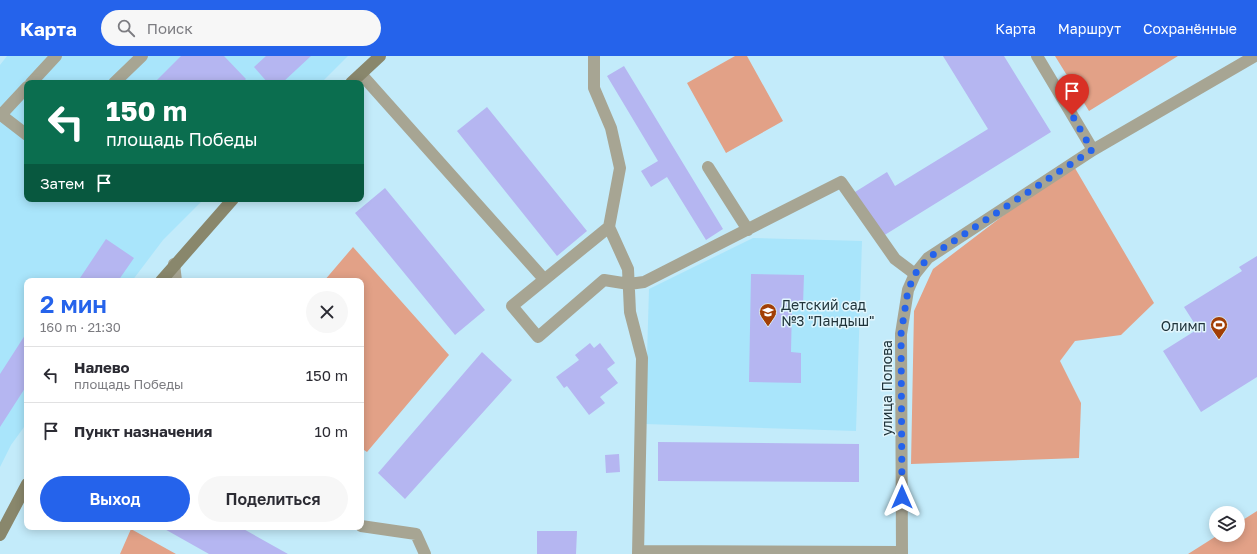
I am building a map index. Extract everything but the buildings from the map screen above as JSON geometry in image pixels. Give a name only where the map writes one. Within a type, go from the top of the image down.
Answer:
[{"type":"street","points":[[34,80],[56,56]]},
{"type":"street","points":[[117,80],[142,56]]},
{"type":"street","points":[[354,80],[379,56]]},
{"type":"street","points":[[594,56],[594,88],[611,128],[620,168],[609,227],[628,269],[630,312],[642,358],[638,552],[902,553]]},
{"type":"street","points":[[1037,56],[1092,150]]},
{"type":"street","name":"улица Попова","points":[[902,553],[901,334],[908,290],[915,274],[928,258],[1092,150],[1255,56]]},
{"type":"street","points":[[361,74],[544,280]]},
{"type":"street","points":[[24,90],[0,115],[24,133]]},
{"type":"street","points":[[708,167],[748,230]]},
{"type":"street","points":[[609,227],[512,306],[538,337],[604,280],[629,284],[644,282],[841,182],[895,259],[915,274]]},
{"type":"street","points":[[163,278],[174,264],[230,202]]},
{"type":"street","points":[[174,264],[176,278]]},
{"type":"street","points":[[0,534],[24,490]]},
{"type":"street","points":[[364,526],[416,534],[425,554]]},
{"type":"shaded area","points":[[7,56],[348,56],[324,80],[24,80],[24,202],[201,202],[163,240],[134,278],[24,278],[24,427],[11,445],[0,467],[0,65]]},
{"type":"shaded area","points":[[735,56],[747,56],[783,121],[726,153],[687,83]]},
{"type":"shaded area","points":[[1055,56],[1178,56],[1089,111]]},
{"type":"shaded area","points":[[1072,163],[1154,303],[1121,335],[1075,341],[1060,361],[1081,403],[1079,458],[911,464],[914,311],[933,269]]},
{"type":"shaded area","points":[[753,238],[862,241],[856,431],[645,424],[649,289]]},
{"type":"shaded area","points":[[353,247],[449,355],[367,452],[364,450],[364,278],[327,278]]},
{"type":"shaded area","points":[[1257,511],[1257,554],[1188,554],[1209,541],[1209,542],[1245,542],[1245,519]]},
{"type":"shaded area","points":[[131,530],[133,530],[176,554],[120,554]]},
{"type":"place","name":"Детский сад №3 \"Ландыш\"","points":[[768,327]]},
{"type":"place","name":"Олимп","points":[[1219,340]]},
{"type":"route","points":[[902,497],[901,334],[908,290],[915,274],[928,258],[1092,150],[1072,115]]}]
